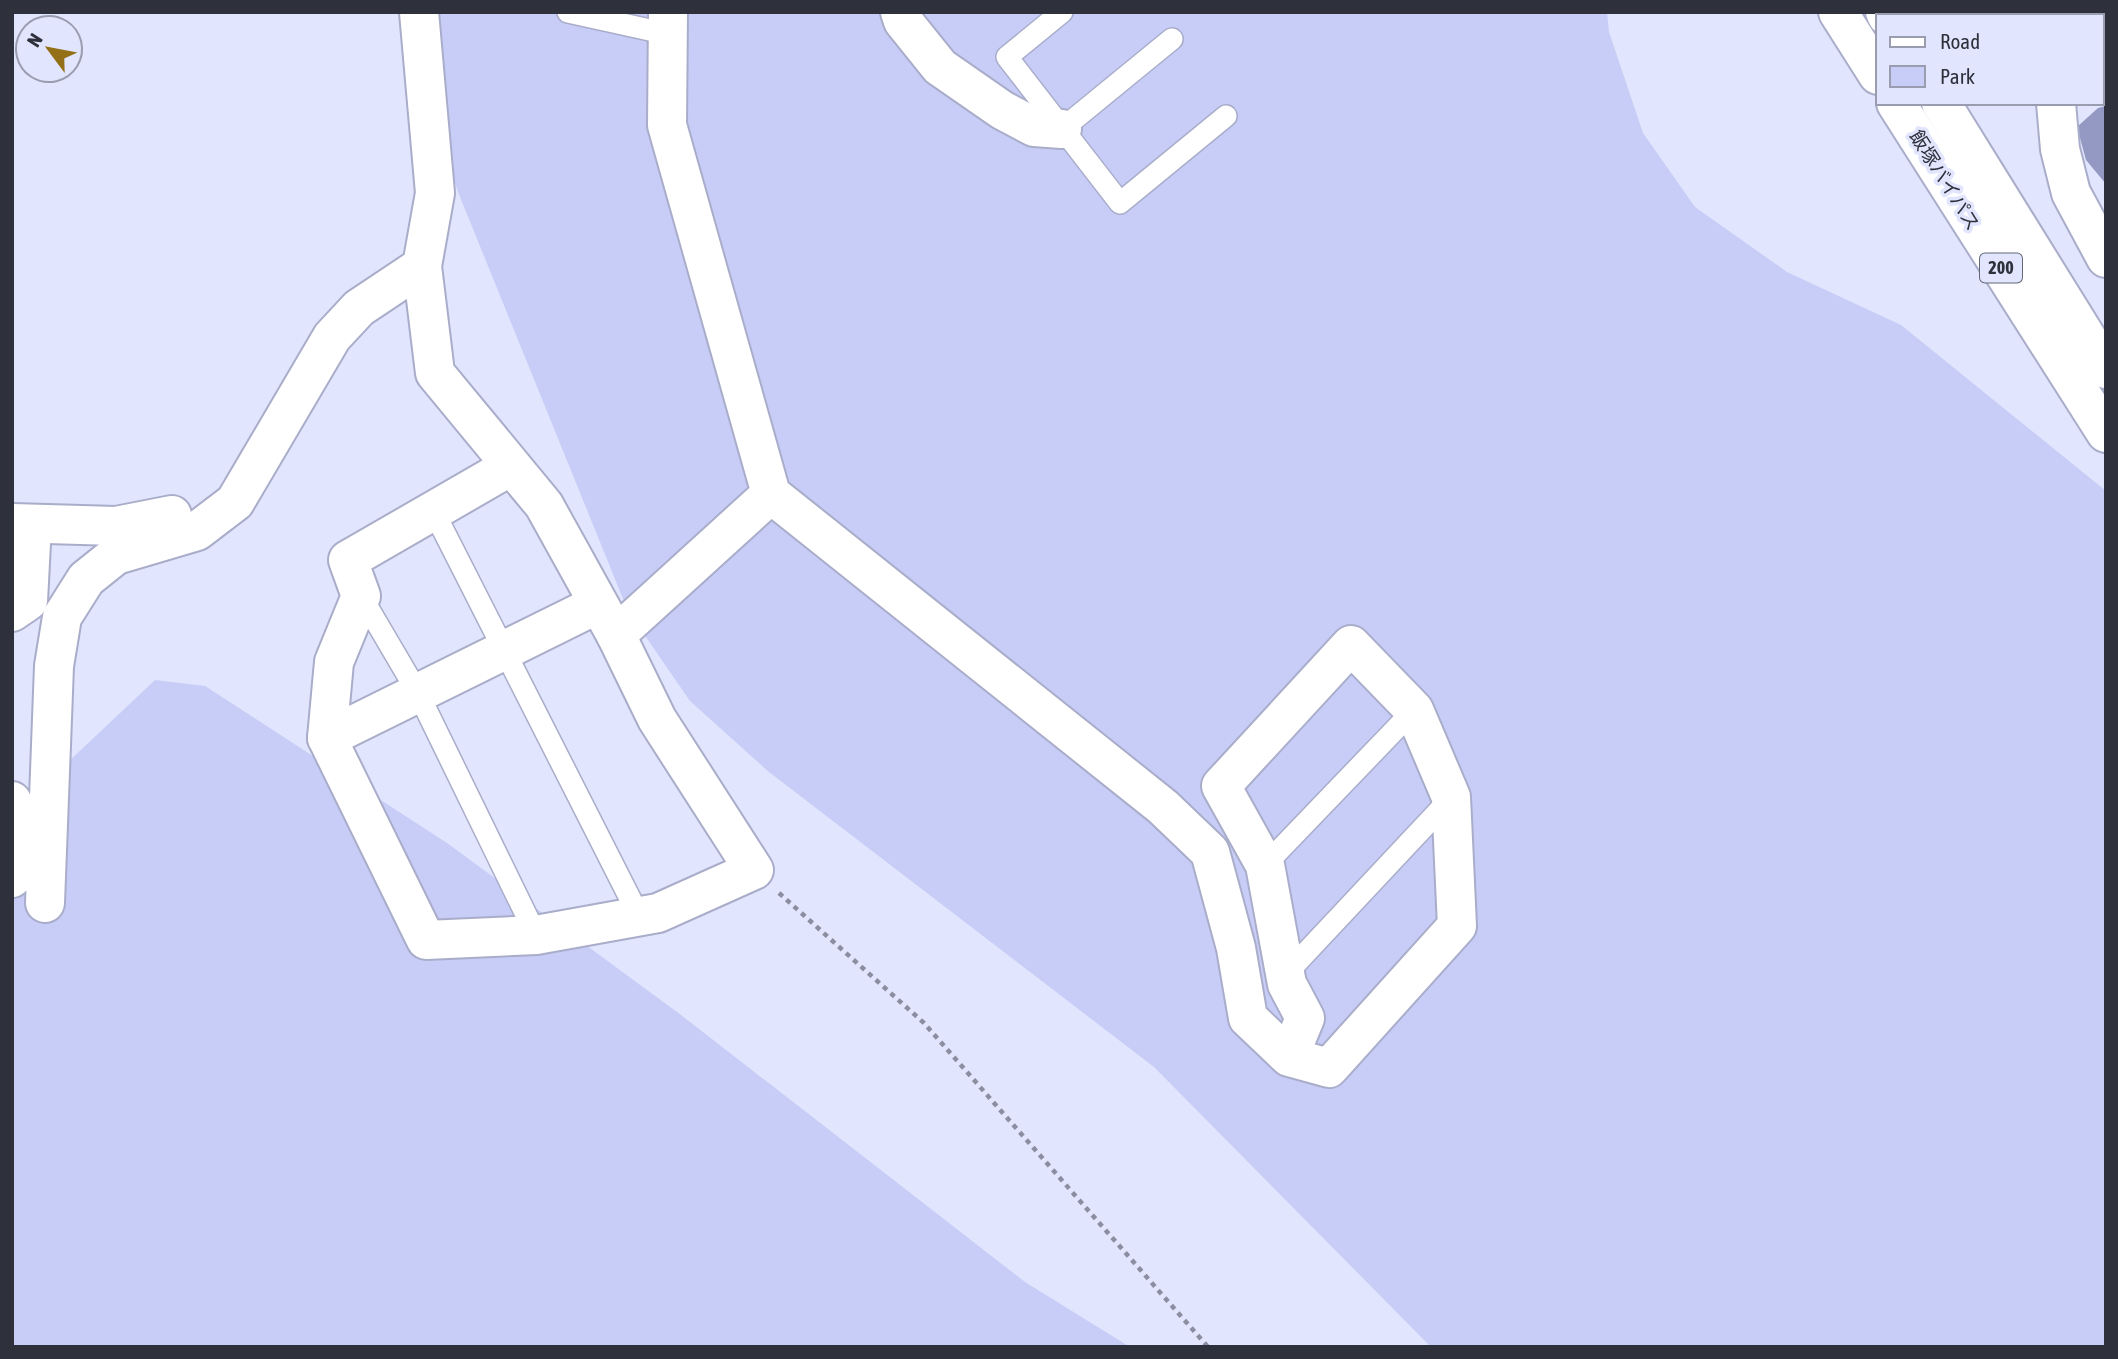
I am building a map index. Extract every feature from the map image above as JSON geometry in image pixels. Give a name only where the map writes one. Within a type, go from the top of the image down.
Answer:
[{"type":"main road","points":[[419,12],[435,192],[422,265],[435,373],[544,505],[607,619],[657,719],[754,870],[658,913],[536,935],[426,940],[327,738],[334,662],[361,596],[348,560],[511,466]]},
{"type":"main road","points":[[900,12],[903,21],[940,66],[1002,110],[1034,127],[1062,129]]},
{"type":"main road","points":[[1838,12],[1876,72]]},
{"type":"main road","points":[[668,23],[667,125],[771,494],[1163,807],[1210,852],[1236,948],[1248,1018],[1289,1057],[1329,1068],[1457,926],[1451,797],[1414,710],[1351,645],[1221,786],[1265,865],[1285,975],[1305,1018],[1289,1057]]},
{"type":"main road","name":"飯塚バイパス","points":[[1897,105],[2106,433]]},
{"type":"main road","name":"200","points":[[1942,105],[2106,369]]},
{"type":"main road","points":[[2056,105],[2060,149],[2071,193],[2106,258]]},
{"type":"main road","points":[[45,903],[54,666],[62,617],[86,579],[117,555],[197,531],[235,502],[332,337],[359,308],[422,265]]},
{"type":"main road","points":[[327,738],[506,650],[607,619],[771,494]]},
{"type":"main road","points":[[12,612],[28,601],[22,524],[116,526],[235,502]]},
{"type":"main road","points":[[12,801],[24,823],[18,873],[12,878]]},
{"type":"lane","points":[[568,12],[668,23]]},
{"type":"lane","points":[[1062,12],[1007,57],[1120,203],[1226,116]]},
{"type":"lane","points":[[1062,129],[1172,39]]},
{"type":"lane","points":[[434,512],[639,916]]},
{"type":"lane","points":[[361,596],[418,693],[536,935]]},
{"type":"lane","points":[[1265,865],[1414,710]]},
{"type":"lane","points":[[1285,975],[1451,797]]},
{"type":"path","points":[[754,870],[924,1023],[1208,1347]]},
{"type":"green space","points":[[399,12],[637,12],[671,16],[675,12],[1607,12],[1609,32],[1643,133],[1695,207],[1787,272],[1901,325],[2106,491],[2106,1347],[1431,1347],[1154,1067],[769,772],[690,701],[628,611],[458,192]]},
{"type":"green space","points":[[155,680],[205,686],[447,843],[681,1015],[1025,1282],[1130,1347],[12,1347],[12,815]]},
{"type":"shaded area","points":[[2106,106],[2106,184],[2086,160],[2077,127],[2098,108]]}]
